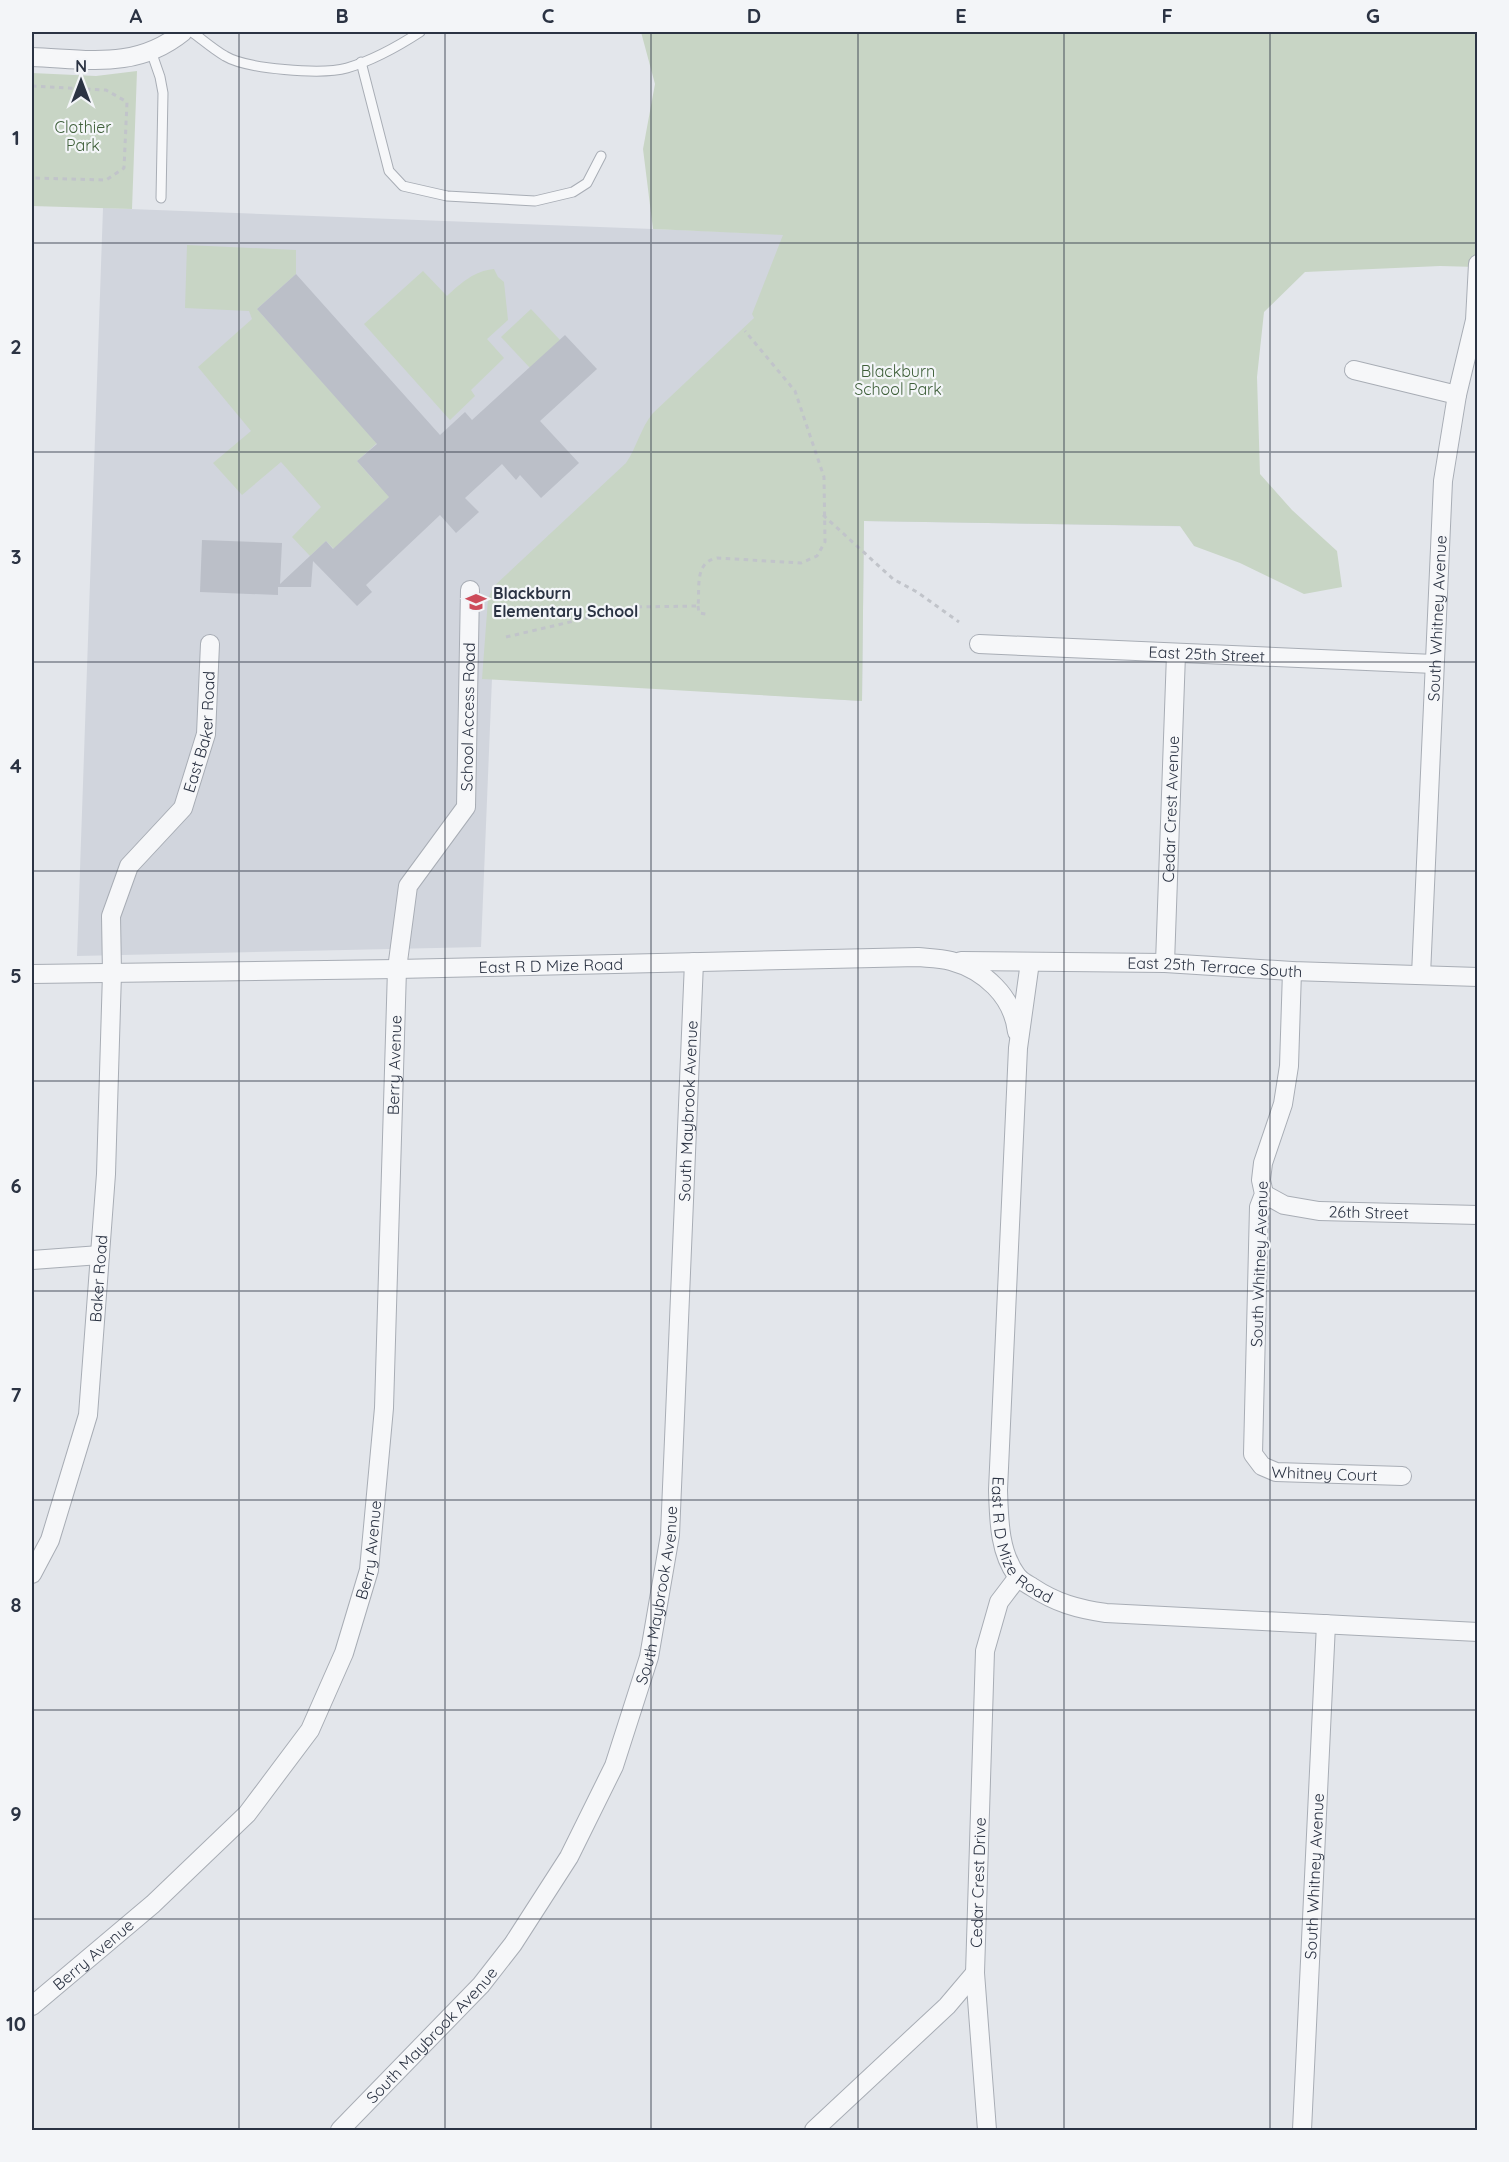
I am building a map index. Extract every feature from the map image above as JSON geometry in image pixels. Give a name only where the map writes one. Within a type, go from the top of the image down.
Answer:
[{"type":"street","points":[[32,57],[113,60],[137,57],[166,45],[183,32]]},
{"type":"street","name":"South Whitney Avenue","points":[[1421,975],[1443,481],[1457,395],[1475,320],[1478,264]]},
{"type":"street","points":[[1354,370],[1457,395]]},
{"type":"street","name":"School Access Road","points":[[397,969],[408,886],[466,807],[470,590]]},
{"type":"street","name":"East Baker Road","points":[[112,973],[111,916],[129,866],[183,808],[206,734],[210,644]]},
{"type":"street","name":"East 25th Street","points":[[979,644],[1434,664]]},
{"type":"street","name":"Cedar Crest Avenue","points":[[1165,963],[1176,654]]},
{"type":"street","name":"East R D Mize Road","points":[[32,974],[397,969],[918,957],[950,961],[977,972],[994,985],[1009,1003],[1016,1025],[1018,1048]]},
{"type":"street","name":"East 25th Terrace South","points":[[950,961],[1165,963],[1292,971],[1478,977]]},
{"type":"street","name":"South Maybrook Avenue","points":[[340,2130],[482,1985],[513,1944],[569,1857],[614,1766],[649,1657],[670,1534],[694,962]]},
{"type":"street","name":"East R D Mize Road","points":[[1030,962],[1018,1048],[998,1490],[1002,1542],[1018,1577],[1058,1603],[1079,1610],[1478,1632]]},
{"type":"street","name":"Berry Avenue","points":[[32,2004],[153,1904],[248,1814],[310,1730],[344,1653],[369,1570],[384,1408],[397,969]]},
{"type":"street","name":"South Whitney Avenue","points":[[1253,1454],[1259,1207],[1264,1194],[1261,1180],[1263,1163],[1283,1104],[1289,1066],[1292,971]]},
{"type":"street","name":"Baker Road","points":[[32,1574],[50,1540],[88,1415],[106,1174],[112,973]]},
{"type":"street","name":"26th Street","points":[[1264,1194],[1284,1204],[1319,1211],[1478,1215]]},
{"type":"street","points":[[32,1260],[100,1255]]},
{"type":"street","name":"Whitney Court","points":[[1253,1454],[1262,1466],[1276,1472],[1402,1476]]},
{"type":"street","name":"Cedar Crest Drive","points":[[814,2130],[947,2006],[975,1973],[985,1651],[999,1602],[1018,1577]]},
{"type":"street","name":"South Whitney Avenue","points":[[1302,2130],[1326,1624]]},
{"type":"street","points":[[975,1973],[987,2130]]},
{"type":"lane","points":[[192,32],[226,57],[258,68],[299,70],[344,68],[388,52],[420,32]]},
{"type":"lane","points":[[151,51],[163,93],[161,198]]},
{"type":"lane","points":[[361,62],[389,171],[403,186],[447,196],[535,201],[573,192],[587,183],[601,156]]},
{"type":"path","points":[[32,86],[106,90],[127,102],[124,168],[106,180],[32,178]]},
{"type":"path","points":[[706,614],[699,613],[698,606],[701,570],[704,563],[717,558],[795,564],[817,556],[825,542],[824,477],[795,391],[745,331]]},
{"type":"path","points":[[824,515],[893,579],[959,622]]},
{"type":"path","points":[[506,637],[634,607],[698,606]]},
{"type":"shaded area","name":"Blackburn Elementary School","points":[[103,208],[783,234],[1223,527],[864,521],[862,701],[492,678],[481,947],[77,956]]},
{"type":"green space","name":"Blackburn School Park","points":[[641,32],[1477,32],[1477,267],[1440,266],[1305,272],[1264,312],[1257,377],[1260,474],[1292,510],[1337,551],[1342,587],[1304,594],[1240,563],[1194,546],[1180,526],[864,521],[862,701],[482,679],[488,599],[493,587],[626,463],[653,413],[754,318],[752,314],[783,235],[653,229],[643,149],[655,84]]},
{"type":"green space","name":"Clothier Park","points":[[137,71],[132,209],[32,206],[32,73],[96,76]]},
{"type":"green space","points":[[187,245],[296,250],[296,274],[257,309],[377,443],[357,461],[378,485],[423,465],[334,549],[326,541],[310,556],[292,537],[321,507],[281,462],[242,495],[213,463],[251,431],[198,367],[252,319],[249,311],[185,308]]},
{"type":"green space","points":[[494,269],[504,282],[508,320],[487,339],[504,358],[471,390],[475,396],[450,420],[364,324],[423,271],[447,296],[474,275]]},
{"type":"green space","points":[[531,309],[560,340],[530,368],[501,337]]},
{"type":"building","points":[[296,274],[440,435],[465,412],[472,420],[565,335],[597,369],[540,421],[579,463],[541,498],[520,475],[516,480],[502,464],[465,498],[479,512],[456,533],[440,515],[366,585],[372,592],[357,606],[313,561],[311,587],[278,587],[278,595],[200,592],[202,540],[282,543],[280,584],[326,541],[333,549],[389,497],[357,461],[377,444],[257,309]]},
{"type":"place","name":"Blackburn Elementary School","points":[[476,602]]}]
